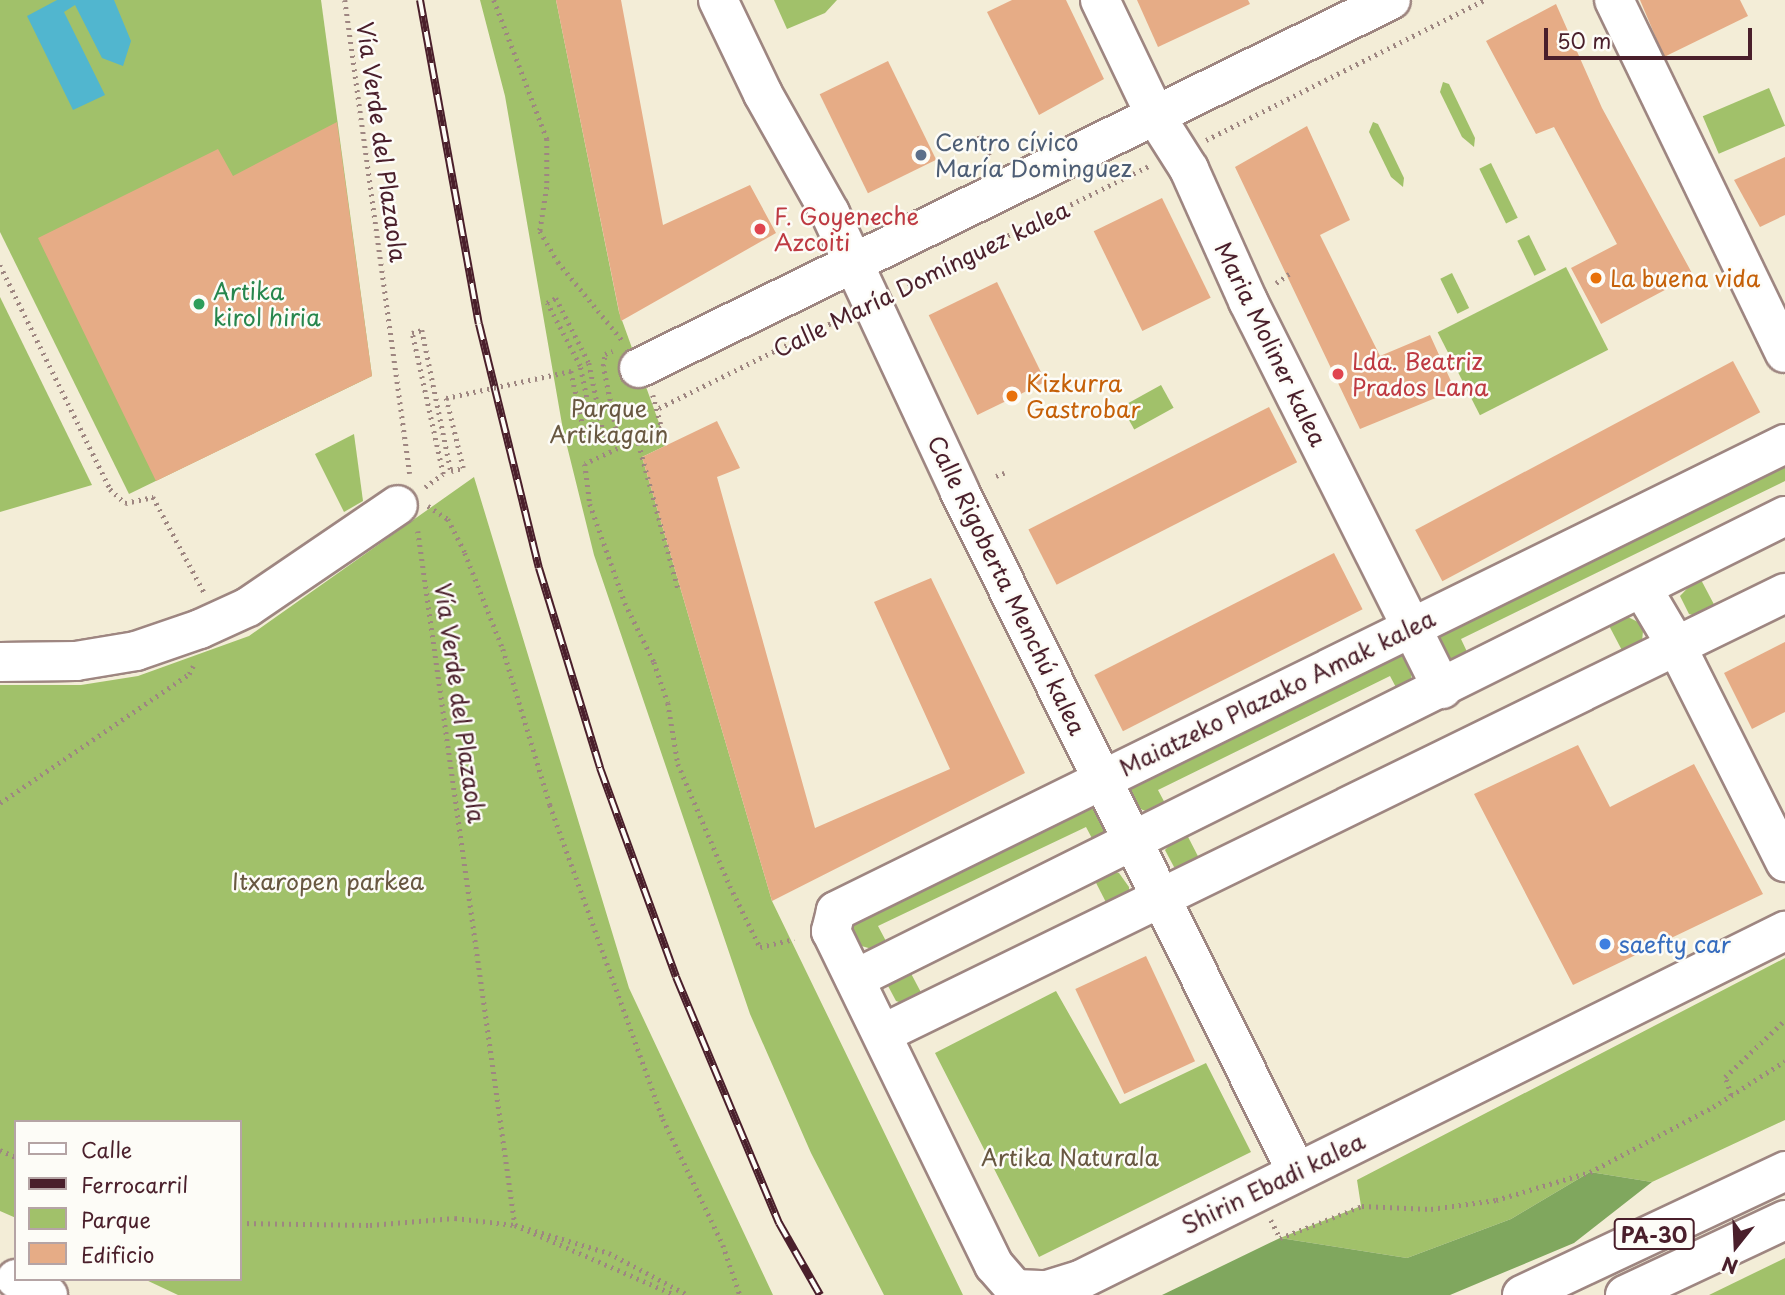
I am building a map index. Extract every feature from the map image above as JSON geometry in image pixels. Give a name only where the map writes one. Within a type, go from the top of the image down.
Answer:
[{"type":"main road","name":"Calle Rigoberta Menchú kalea","points":[[718,0],[854,263],[958,490],[1296,1171]]},
{"type":"main road","name":"Maria Moliner kalea","points":[[1100,0],[1156,117],[1180,151],[1248,301],[1409,628],[1442,689]]},
{"type":"main road","name":"Calle María Domínguez kalea","points":[[632,356],[854,263],[1391,0]]},
{"type":"main road","points":[[1614,0],[1785,353]]},
{"type":"main road","name":"Maiatzeko Plazako Amak kalea","points":[[884,1033],[831,931],[836,911],[1102,777],[1785,444]]},
{"type":"main road","points":[[0,662],[76,660],[136,651],[219,621],[248,607],[413,503]]},
{"type":"main road","points":[[855,979],[1134,843],[1785,516]]},
{"type":"main road","points":[[1642,588],[1677,647],[1785,862]]},
{"type":"main road","points":[[884,1033],[1785,593]]},
{"type":"main road","name":"Shirin Ebadi kalea","points":[[884,1033],[994,1265],[1015,1289],[1047,1290],[1080,1280],[1785,931]]},
{"type":"main road","points":[[1630,1246],[1730,1174],[1785,1148]]},
{"type":"main road","name":"PA-30","points":[[1522,1295],[1785,1171]]},
{"type":"main road","name":"PA-30","points":[[1625,1295],[1785,1220]]},
{"type":"main road","points":[[1689,1265],[1785,1233]]},
{"type":"main road","points":[[20,1281],[48,1295]]},
{"type":"path","name":"Vía Verde del Plazaola","points":[[345,0],[515,1225]]},
{"type":"path","points":[[494,0],[547,139],[547,187],[540,231],[558,262],[632,356],[659,408],[662,428],[586,464],[590,504],[625,603],[661,682],[678,764],[730,886],[760,947],[794,939]]},
{"type":"path","name":"Calle María Domínguez kalea","points":[[659,408],[1484,0]]},
{"type":"path","points":[[0,265],[110,489],[125,503],[153,497],[219,621]]},
{"type":"path","points":[[678,588],[635,430],[604,436],[589,363],[556,299],[547,303],[580,366],[595,438],[586,440],[571,370],[446,398],[463,468],[452,471],[422,330],[412,332],[443,474],[413,503],[448,519],[465,553],[503,649],[550,805],[663,1119],[723,1245],[740,1295]]},
{"type":"path","points":[[617,435],[603,366],[606,354],[632,356]]},
{"type":"path","points":[[996,476],[1004,473]]},
{"type":"path","points":[[0,803],[189,674],[195,662]]},
{"type":"path","points":[[1731,1096],[1725,1077],[1785,1020]]},
{"type":"path","points":[[1270,1219],[1280,1238],[1362,1206],[1431,1209],[1496,1200],[1590,1172],[1731,1096],[1785,1061]]},
{"type":"path","points":[[242,1223],[370,1225],[455,1218],[515,1225],[609,1253],[688,1295]]},
{"type":"path","points":[[515,1225],[675,1295]]},
{"type":"green space","name":"Artika kirol hiria","points":[[0,0],[321,0],[372,376],[129,494],[0,232]]},
{"type":"green space","name":"Parque Artikagain","points":[[480,0],[556,0],[619,312],[667,445],[642,457],[772,901],[963,1295],[884,1295],[811,1153],[750,1014],[594,555],[563,430],[505,96]]},
{"type":"green space","points":[[774,0],[837,0],[825,13],[787,29]]},
{"type":"green space","points":[[1443,82],[1449,84],[1475,138],[1474,147],[1462,137],[1440,92]]},
{"type":"green space","points":[[1769,88],[1785,126],[1719,154],[1703,116]]},
{"type":"green space","points":[[1373,122],[1378,124],[1404,178],[1403,187],[1391,177],[1369,132]]},
{"type":"green space","points":[[1491,163],[1518,218],[1506,224],[1479,169]]},
{"type":"green space","points":[[1529,235],[1546,270],[1534,276],[1517,241]]},
{"type":"green space","points":[[1566,267],[1608,350],[1480,415],[1438,332]]},
{"type":"green space","points":[[1452,273],[1469,308],[1457,314],[1440,279]]},
{"type":"green space","points":[[0,297],[92,485],[0,512]]},
{"type":"green space","points":[[1161,385],[1174,408],[1134,430],[1122,407]]},
{"type":"green space","points":[[354,434],[363,501],[344,512],[315,454]]},
{"type":"green space","points":[[1785,455],[1785,481],[1461,639],[1469,656],[1455,663],[1440,658],[1435,633]]},
{"type":"green space","name":"Itxaropen parkea","points":[[474,477],[629,988],[773,1295],[178,1295],[148,1281],[242,1281],[242,1120],[14,1120],[14,1217],[0,1211],[0,685],[81,685],[138,676],[249,636]]},
{"type":"green space","points":[[1699,576],[1718,612],[1703,618],[1689,614],[1680,596]]},
{"type":"green space","points":[[1620,613],[1640,623],[1643,631],[1642,642],[1626,658],[1605,618]]},
{"type":"green space","points":[[1389,652],[1402,656],[1412,670],[1411,682],[1400,695],[1390,676],[1158,790],[1167,807],[1152,813],[1137,808],[1129,791],[1132,783]]},
{"type":"green space","points":[[1086,803],[1099,807],[1108,832],[1096,846],[1086,827],[878,926],[887,943],[872,949],[858,945],[849,928],[853,920]]},
{"type":"green space","points":[[1184,829],[1203,866],[1189,872],[1174,867],[1165,850]]},
{"type":"green space","points":[[1106,869],[1119,873],[1129,887],[1129,898],[1112,914],[1092,875]]},
{"type":"green space","points":[[1785,958],[1785,1120],[1652,1182],[1590,1172],[1511,1219],[1407,1258],[1280,1238],[1361,1206],[1357,1180]]},
{"type":"green space","points":[[906,964],[925,1000],[911,1006],[896,1001],[887,984]]},
{"type":"green space","name":"Artika Naturala","points":[[1056,991],[1120,1104],[1206,1063],[1251,1152],[1039,1257],[935,1053]]},
{"type":"green space","points":[[1590,1172],[1652,1182],[1574,1243],[1450,1295],[1162,1295],[1280,1238],[1407,1258],[1511,1219]]},
{"type":"green space","points":[[1785,1258],[1785,1295],[1709,1295]]},
{"type":"water","points":[[57,0],[114,0],[131,41],[123,66],[102,58],[75,5],[64,12],[105,95],[73,110],[27,16]]},
{"type":"building","points":[[556,0],[621,0],[663,225],[750,185],[776,233],[621,321]]},
{"type":"building","points":[[1012,0],[1066,0],[1104,79],[1039,115],[987,12]]},
{"type":"building","points":[[1137,0],[1248,0],[1250,4],[1158,47]]},
{"type":"building","points":[[1640,0],[1740,0],[1748,16],[1664,57]]},
{"type":"building","points":[[1556,4],[1602,108],[1693,275],[1601,324],[1571,268],[1617,244],[1554,127],[1536,134],[1486,41]]},
{"type":"building","points":[[888,61],[936,160],[868,193],[820,94]]},
{"type":"building","points":[[337,122],[372,376],[156,481],[38,238],[218,149],[233,176]]},
{"type":"building","points":[[1307,126],[1350,220],[1320,235],[1380,356],[1430,335],[1455,390],[1360,429],[1235,167]]},
{"type":"building","points":[[1785,157],[1785,215],[1760,227],[1734,180]]},
{"type":"building","points":[[1162,198],[1211,298],[1142,331],[1094,231]]},
{"type":"building","points":[[997,282],[1046,382],[977,415],[929,315]]},
{"type":"building","points":[[1733,361],[1760,412],[1442,581],[1415,530]]},
{"type":"building","points":[[1269,407],[1297,462],[1057,585],[1028,530]]},
{"type":"building","points":[[717,421],[740,468],[717,477],[815,828],[950,769],[874,602],[931,578],[1025,773],[772,901],[642,457]]},
{"type":"building","points":[[1334,553],[1363,609],[1123,731],[1094,675]]},
{"type":"building","points":[[1785,642],[1785,712],[1752,729],[1724,673]]},
{"type":"building","points":[[1578,745],[1610,807],[1694,764],[1763,894],[1573,985],[1474,794]]},
{"type":"building","points":[[1146,956],[1195,1061],[1124,1094],[1075,989]]},
{"type":"railway","points":[[420,0],[479,324],[539,568],[600,768],[676,977],[779,1223],[820,1295]]},
{"type":"place","name":"Centro cívico María Dominguez","points":[[921,155]]},
{"type":"place","name":"F. Goyeneche Azcoiti","points":[[760,229]]},
{"type":"place","name":"La buena vida","points":[[1596,278]]},
{"type":"place","name":"Artika kirol hiria","points":[[199,304]]},
{"type":"place","name":"Lda. Beatriz Prados Lana","points":[[1338,374]]},
{"type":"place","name":"Kizkurra Gastrobar","points":[[1012,396]]},
{"type":"place","name":"saefty car","points":[[1605,944]]}]
